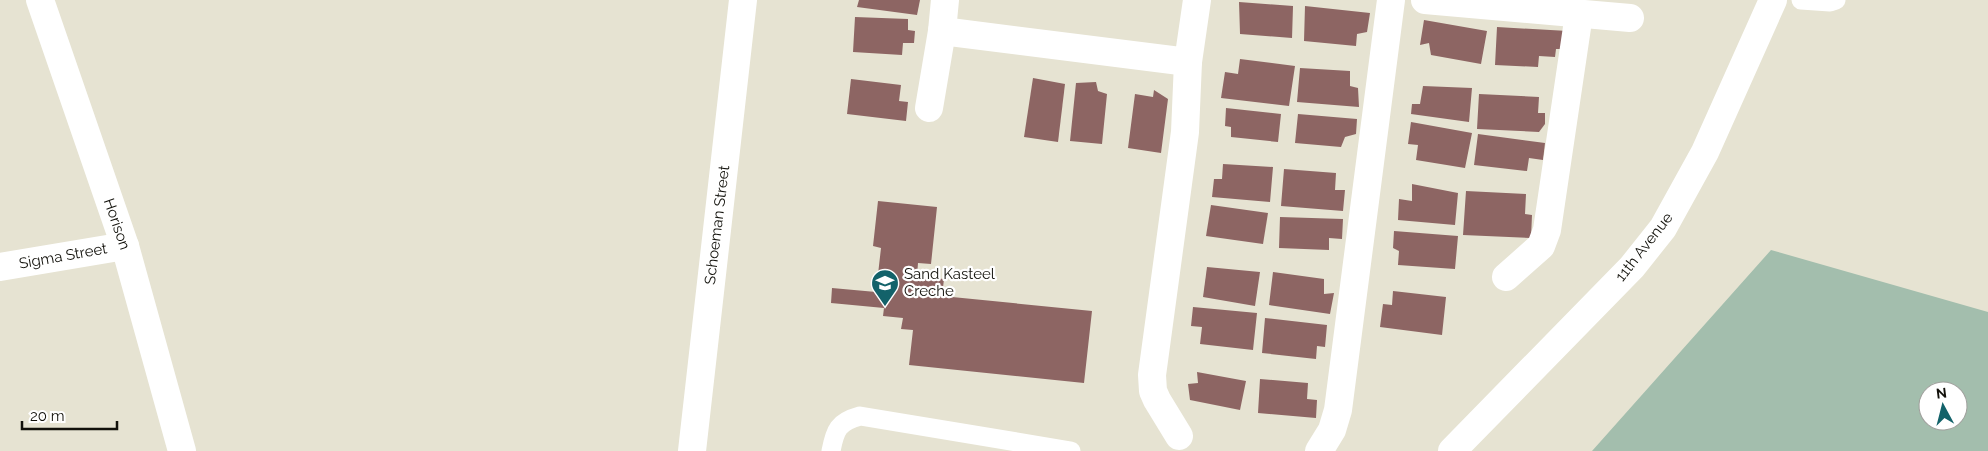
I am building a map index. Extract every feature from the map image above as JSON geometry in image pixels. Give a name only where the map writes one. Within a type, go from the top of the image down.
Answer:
[{"type":"street","name":"Horison","points":[[40,0],[125,246],[182,451]]},
{"type":"street","name":"Schoeman Street","points":[[692,451],[743,0]]},
{"type":"street","points":[[929,108],[942,32],[945,0]]},
{"type":"street","points":[[1179,436],[1153,391],[1152,375],[1185,132],[1188,62],[1197,0]]},
{"type":"street","points":[[1318,451],[1332,430],[1338,410],[1391,0]]},
{"type":"street","points":[[1425,0],[1630,18]]},
{"type":"street","name":"11th Avenue","points":[[1452,451],[1632,267],[1662,228],[1705,152],[1773,0]]},
{"type":"street","points":[[1506,277],[1541,246],[1546,230],[1579,14]]},
{"type":"street","points":[[942,32],[1188,62]]},
{"type":"street","name":"Sigma Street","points":[[0,267],[125,246]]},
{"type":"lane","points":[[1801,0],[1830,2],[1836,0]]},
{"type":"lane","points":[[831,451],[834,435],[842,423],[860,416],[1071,451]]},
{"type":"green space","points":[[1771,250],[1988,312],[1988,451],[1592,451]]},
{"type":"building","points":[[859,0],[920,0],[917,15],[857,7]]},
{"type":"building","points":[[1239,2],[1293,6],[1292,38],[1240,34]]},
{"type":"building","points":[[1305,6],[1370,13],[1367,32],[1357,34],[1356,46],[1304,41]]},
{"type":"building","points":[[855,17],[908,19],[908,30],[915,31],[914,43],[903,43],[902,55],[853,52]]},
{"type":"building","points":[[1424,20],[1487,31],[1481,64],[1431,55],[1429,43],[1420,45]]},
{"type":"building","points":[[1497,27],[1568,31],[1567,49],[1556,49],[1555,57],[1539,56],[1538,67],[1495,65]]},
{"type":"building","points":[[1240,59],[1295,66],[1289,106],[1221,98],[1225,72],[1238,74]]},
{"type":"building","points":[[1300,68],[1350,71],[1350,86],[1358,88],[1359,107],[1297,102]]},
{"type":"building","points":[[1033,78],[1065,84],[1058,142],[1024,137]]},
{"type":"building","points":[[851,79],[901,85],[899,101],[908,102],[906,121],[847,114]]},
{"type":"building","points":[[1096,82],[1098,91],[1107,94],[1102,144],[1070,141],[1076,83]]},
{"type":"building","points":[[1423,86],[1472,88],[1469,122],[1411,114],[1412,104],[1420,104]]},
{"type":"building","points":[[1154,90],[1168,99],[1161,153],[1128,148],[1135,94],[1153,97]]},
{"type":"building","points":[[1479,94],[1539,97],[1538,113],[1545,113],[1545,124],[1539,132],[1477,129]]},
{"type":"building","points":[[1226,108],[1281,114],[1278,142],[1231,137],[1231,127],[1225,126]]},
{"type":"building","points":[[1298,114],[1357,119],[1356,134],[1345,137],[1341,147],[1295,143]]},
{"type":"building","points":[[1411,122],[1472,133],[1465,168],[1416,160],[1418,145],[1408,144]]},
{"type":"building","points":[[1478,134],[1545,143],[1543,160],[1529,158],[1527,171],[1474,165]]},
{"type":"building","points":[[1223,164],[1273,167],[1270,202],[1212,197],[1214,179],[1222,179]]},
{"type":"building","points":[[1284,169],[1336,173],[1335,190],[1345,190],[1343,211],[1281,206]]},
{"type":"building","points":[[1412,184],[1458,193],[1455,225],[1398,220],[1399,199],[1412,201]]},
{"type":"building","points":[[1466,191],[1526,194],[1525,214],[1532,215],[1531,238],[1463,235]]},
{"type":"building","points":[[878,201],[937,207],[931,264],[918,263],[917,276],[944,279],[942,296],[1092,311],[1084,383],[909,365],[913,330],[901,329],[903,318],[883,316],[884,308],[831,303],[832,288],[876,292],[881,248],[873,246]]},
{"type":"building","points":[[1211,205],[1268,213],[1263,244],[1206,236]]},
{"type":"building","points":[[1280,217],[1343,219],[1342,239],[1329,238],[1329,250],[1279,248]]},
{"type":"building","points":[[1394,231],[1458,236],[1455,269],[1398,265],[1399,251],[1393,248]]},
{"type":"building","points":[[1207,267],[1260,272],[1255,306],[1203,297]]},
{"type":"building","points":[[1273,272],[1324,279],[1324,294],[1334,293],[1330,314],[1269,305]]},
{"type":"building","points":[[1393,291],[1446,297],[1442,335],[1380,327],[1383,304],[1392,305]]},
{"type":"building","points":[[1193,307],[1257,313],[1253,350],[1200,344],[1202,327],[1191,326]]},
{"type":"building","points":[[1265,318],[1327,325],[1325,347],[1317,346],[1316,359],[1262,353]]},
{"type":"building","points":[[1197,372],[1246,381],[1240,410],[1190,400],[1188,384],[1198,383]]},
{"type":"building","points":[[1260,379],[1308,383],[1307,399],[1317,400],[1316,418],[1258,413]]},
{"type":"place","name":"Sand Kasteel Creche","points":[[885,307]]}]
